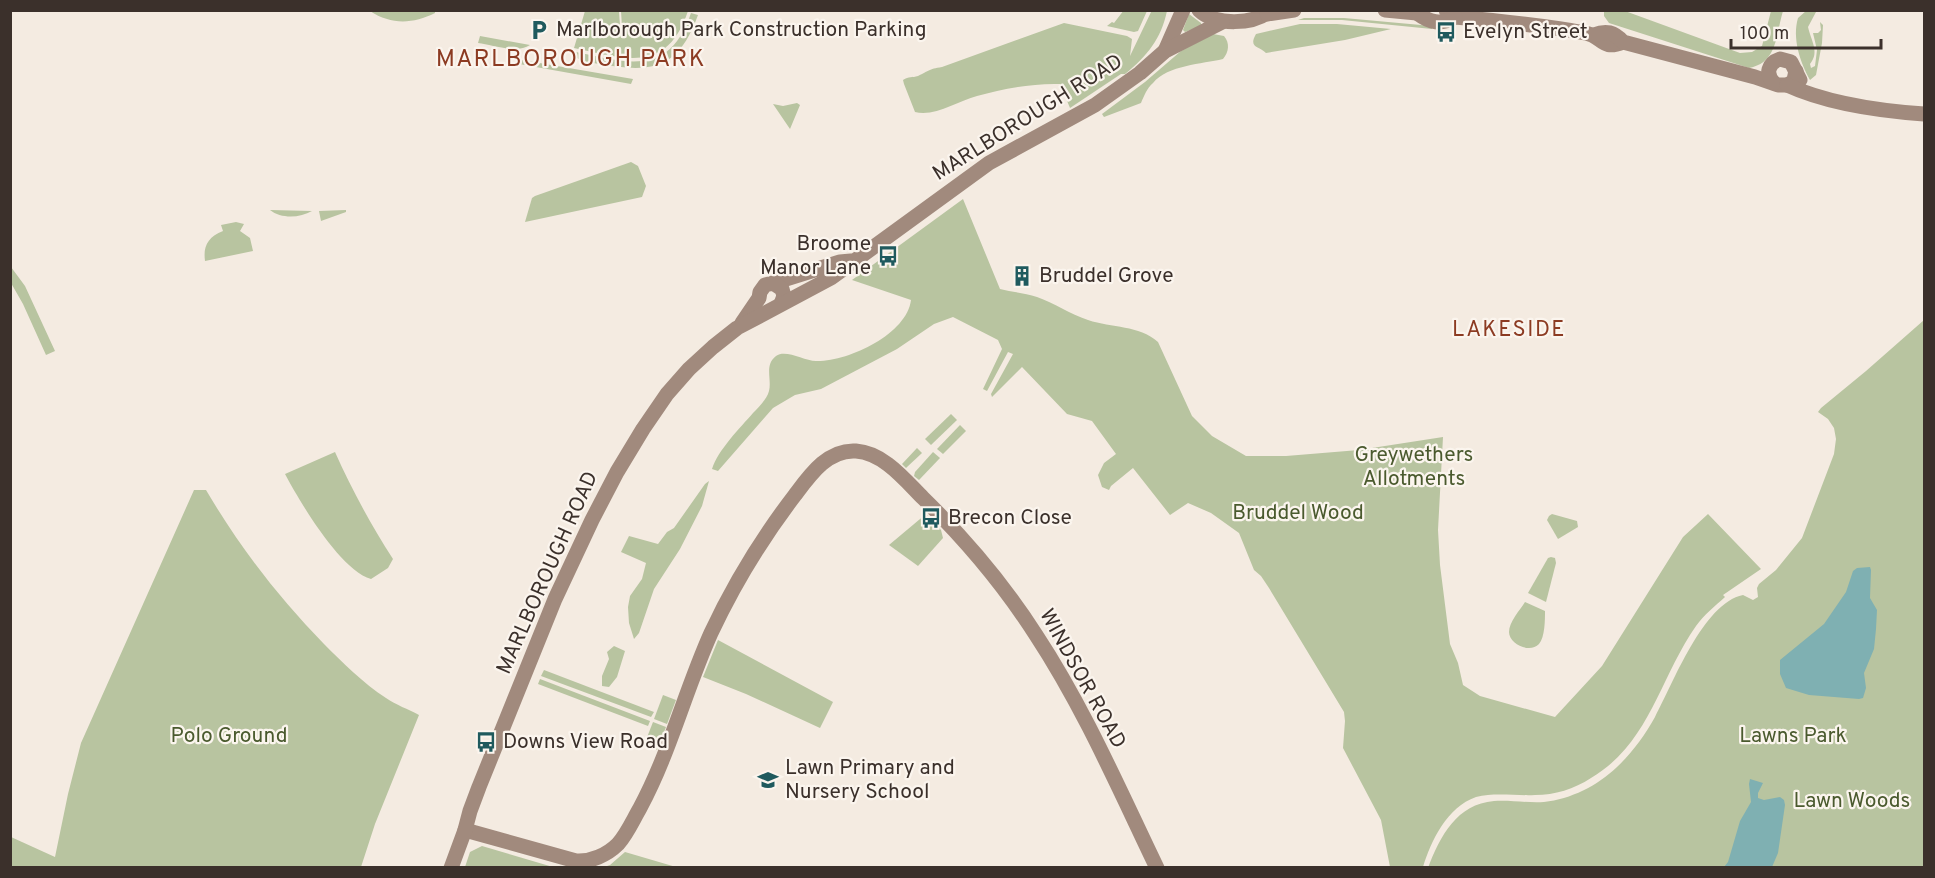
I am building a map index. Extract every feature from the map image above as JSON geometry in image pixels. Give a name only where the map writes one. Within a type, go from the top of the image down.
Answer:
[{"type":"main road","name":"MARLBOROUGH ROAD","points":[[1165,51],[1183,10]]},
{"type":"main road","points":[[1198,10],[1209,18],[1222,22],[1241,21],[1269,12],[1294,10]]},
{"type":"main road","points":[[1385,10],[1420,12],[1427,21],[1444,23],[1451,14],[1594,35],[1604,31],[1616,34],[1623,42],[1814,95],[1869,107],[1924,114]]},
{"type":"main road","name":"MARLBOROUGH ROAD","points":[[451,867],[479,787],[575,554],[607,490],[643,429],[667,394],[700,358],[738,328],[824,282],[989,163],[1086,111],[1140,73],[1165,51],[1222,22]]},
{"type":"main road","points":[[1743,74],[1780,59],[1788,60],[1794,65],[1803,84],[1814,95]]},
{"type":"main road","points":[[1773,63],[1769,75],[1780,84]]},
{"type":"main road","points":[[1780,84],[1794,80],[1796,71]]},
{"type":"main road","name":"MARLBOROUGH ROAD","points":[[773,283],[840,262],[852,261]]},
{"type":"main road","points":[[773,283],[780,286],[784,292],[784,300],[778,306],[766,307],[759,298],[761,288],[773,283]]},
{"type":"main road","name":"MARLBOROUGH ROAD","points":[[738,328],[759,298]]},
{"type":"main road","name":"WINDSOR ROAD","points":[[465,830],[576,861],[594,859],[617,844],[630,825],[657,774],[710,635],[751,557],[786,506],[815,470],[834,455],[855,451],[881,460],[903,478],[975,553],[1017,607],[1067,686],[1157,867]]},
{"type":"green space","points":[[1124,10],[1147,11],[1138,31],[1107,26],[1114,23]]},
{"type":"green space","points":[[1152,10],[1167,11],[1161,30],[1146,54],[1125,74],[1121,74],[1070,108],[1060,84],[1050,84],[997,91],[938,110],[915,112],[904,84],[903,80],[907,78],[1064,23],[1127,36],[1132,39],[1130,56]]},
{"type":"green space","points":[[370,11],[435,11],[435,13],[410,21],[394,21]]},
{"type":"green space","points":[[585,11],[619,11],[622,27],[621,11],[688,11],[679,31],[669,45],[656,53],[627,58],[574,48]]},
{"type":"green space","points":[[1604,11],[1625,11],[1740,53],[1752,52],[1762,46],[1771,11],[1783,11],[1771,54],[1766,60],[1749,68],[1609,23],[1604,16]]},
{"type":"green space","points":[[1806,11],[1816,12],[1808,27],[1815,51],[1810,64],[1811,68],[1815,66],[1817,50],[1813,33],[1821,30],[1820,22],[1823,25],[1816,75],[1810,80],[1800,58],[1796,34],[1798,18]]},
{"type":"green space","points":[[691,13],[698,15],[682,47],[661,64],[634,68],[618,67],[583,61],[571,51],[627,61],[643,61],[658,57],[671,48],[682,34]]},
{"type":"green space","points":[[1189,14],[1201,23],[1201,26],[1185,32],[1183,30]]},
{"type":"green space","points":[[1344,18],[1432,26],[1432,29],[1342,20],[1298,20]]},
{"type":"green space","points":[[1300,24],[1337,24],[1391,29],[1345,40],[1266,53],[1253,42],[1256,34]]},
{"type":"green space","points":[[1213,34],[1224,36],[1227,42],[1228,50],[1223,59],[1167,72],[1151,85],[1141,103],[1104,117],[1102,114],[1181,51]]},
{"type":"green space","points":[[480,36],[530,45],[518,49],[498,47],[478,43]]},
{"type":"green space","points":[[520,60],[633,79],[631,84],[519,64]]},
{"type":"green space","points":[[797,103],[800,105],[790,129],[773,104],[783,106]]},
{"type":"green space","points":[[631,162],[638,166],[646,186],[642,197],[525,222],[532,198],[535,196]]},
{"type":"green space","points":[[963,199],[1000,289],[1028,294],[1088,320],[1134,330],[1151,337],[1158,342],[1192,416],[1212,436],[1246,456],[1286,456],[1359,450],[1443,437],[1438,530],[1450,644],[1458,663],[1463,685],[1480,696],[1555,717],[1602,666],[1683,537],[1708,514],[1761,569],[1723,595],[1725,597],[1696,626],[1683,646],[1652,709],[1627,747],[1611,764],[1585,782],[1557,793],[1476,797],[1457,808],[1442,826],[1423,867],[1390,867],[1381,820],[1343,748],[1344,712],[1269,588],[1254,570],[1239,533],[1211,513],[1188,503],[1170,515],[1133,468],[1109,490],[1102,487],[1098,475],[1104,463],[1116,454],[1092,421],[1067,414],[1022,367],[992,397],[991,394],[1013,354],[1008,352],[987,391],[983,389],[1002,349],[998,340],[953,317],[934,324],[897,349],[821,389],[795,395],[773,408],[718,471],[712,469],[724,447],[766,397],[770,386],[770,364],[776,356],[785,354],[816,361],[844,357],[874,344],[899,324],[911,300],[852,280]]},
{"type":"green space","points":[[270,210],[312,211],[291,216],[280,215]]},
{"type":"green space","points":[[346,210],[346,212],[321,221],[319,211]]},
{"type":"green space","points":[[236,222],[244,224],[240,231],[250,238],[253,251],[205,261],[206,246],[210,239],[223,231],[221,225]]},
{"type":"green space","points":[[11,267],[25,286],[55,351],[46,355],[11,283]]},
{"type":"green space","name":"Lawns Park","points":[[1924,320],[1924,867],[1428,868],[1444,834],[1460,815],[1470,808],[1494,801],[1544,802],[1564,798],[1601,780],[1628,756],[1651,724],[1702,628],[1728,601],[1743,595],[1753,600],[1758,597],[1759,584],[1776,570],[1802,538],[1834,454],[1836,439],[1834,428],[1828,419],[1818,412]]},
{"type":"green space","points":[[951,414],[957,420],[931,445],[925,439]]},
{"type":"green space","points":[[960,425],[966,431],[943,454],[937,449]]},
{"type":"green space","points":[[917,448],[922,453],[906,468],[902,464]]},
{"type":"green space","points":[[335,452],[362,507],[393,559],[388,568],[371,579],[359,573],[334,549],[300,501],[285,474]]},
{"type":"green space","points":[[933,452],[940,458],[919,480],[914,476],[915,472]]},
{"type":"green space","points":[[709,481],[702,506],[680,549],[654,589],[639,633],[634,639],[629,623],[628,607],[630,596],[642,579],[646,563],[621,552],[629,536],[658,544],[667,532],[674,528]]},
{"type":"green space","name":"Polo Ground","points":[[194,490],[206,490],[260,570],[324,644],[378,692],[419,715],[375,824],[361,867],[11,867],[11,837],[55,857],[81,743]]},
{"type":"green space","points":[[926,514],[941,530],[943,538],[918,566],[889,545]]},
{"type":"green space","points":[[1552,514],[1577,521],[1578,527],[1558,539],[1547,520]]},
{"type":"green space","points":[[1548,558],[1555,558],[1556,563],[1546,602],[1528,593]]},
{"type":"green space","points":[[1525,602],[1545,611],[1542,637],[1539,644],[1531,648],[1516,644],[1509,632],[1513,620]]},
{"type":"green space","points":[[718,640],[833,702],[820,728],[703,677]]},
{"type":"green space","points":[[614,646],[625,651],[617,677],[609,687],[602,686],[602,676],[609,659],[607,652]]},
{"type":"green space","points":[[544,670],[654,712],[651,717],[541,676]]},
{"type":"green space","points":[[540,679],[650,721],[648,726],[538,684]]},
{"type":"green space","points":[[663,695],[676,700],[667,724],[654,719]]},
{"type":"green space","points":[[653,722],[666,727],[657,750],[644,745]]},
{"type":"green space","points":[[482,846],[553,867],[465,867],[470,852]]},
{"type":"green space","points":[[625,852],[676,867],[604,867],[610,865]]},
{"type":"water","points":[[1870,567],[1870,598],[1877,610],[1876,629],[1874,649],[1864,673],[1866,688],[1863,698],[1809,695],[1786,688],[1780,674],[1780,660],[1824,624],[1846,592],[1853,571],[1857,568]]},
{"type":"water","points":[[1750,779],[1763,783],[1758,798],[1764,800],[1780,797],[1784,800],[1778,853],[1772,867],[1724,867],[1728,862],[1740,821],[1751,802]]},
{"type":"place","name":"Marlborough Park Construction Parking","points":[[539,30]]},
{"type":"place","name":"Evelyn Street","points":[[1446,32]]},
{"type":"place","name":"Broome Manor Lane","points":[[888,256]]},
{"type":"place","name":"Bruddel Grove","points":[[1022,276]]},
{"type":"place","name":"Brecon Close","points":[[931,518]]},
{"type":"place","name":"Downs View Road","points":[[486,742]]},
{"type":"place","name":"Lawn Primary and Nursery School","points":[[768,780]]},
{"type":"district","name":"MARLBOROUGH PARK","points":[[571,60]]},
{"type":"district","name":"LAKESIDE","points":[[1509,330]]},
{"type":"park label","name":"Greywethers Allotments","points":[[1414,467]]},
{"type":"park label","name":"Bruddel Wood","points":[[1298,513]]},
{"type":"park label","name":"Lawn Woods","points":[[1852,801]]}]
